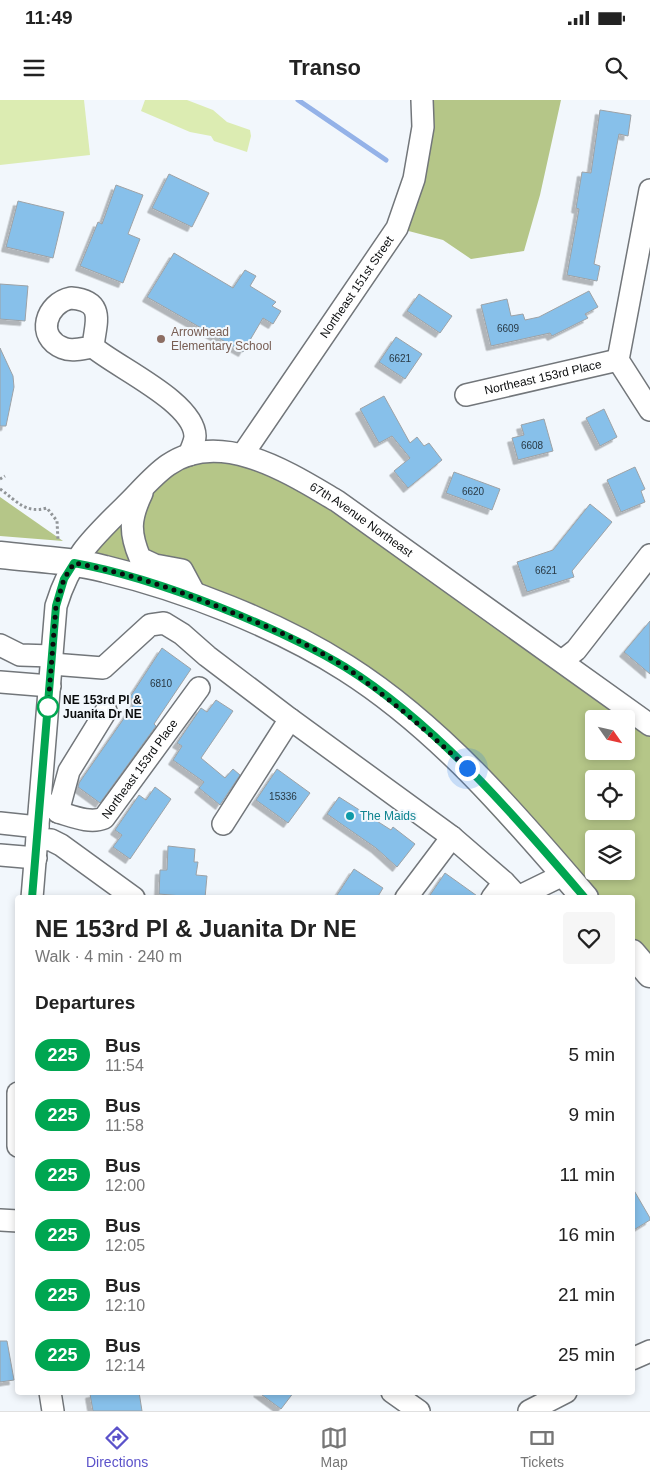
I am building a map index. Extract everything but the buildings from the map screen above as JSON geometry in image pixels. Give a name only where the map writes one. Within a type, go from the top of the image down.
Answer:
[{"type":"main road","points":[[0,555],[104,568],[151,581],[269,627],[309,646],[362,680],[413,718],[467,768],[582,895]]},
{"type":"main road","points":[[635,956],[650,974]]},
{"type":"street","name":"Northeast 151st Street","points":[[243,454],[397,228],[414,179],[423,127],[422,100]]},
{"type":"street","points":[[650,190],[618,360],[650,410]]},
{"type":"street","points":[[93,347],[106,358],[159,390],[176,404],[191,423],[195,437],[189,455]]},
{"type":"street","name":"Northeast 153rd Place","points":[[466,395],[618,360]]},
{"type":"street","name":"67th Avenue Northeast","points":[[74,563],[90,540],[168,465],[189,455],[243,454],[284,470],[337,501],[650,725]]},
{"type":"street","name":"67th Avenue Northeast","points":[[144,488],[133,511],[131,533],[140,558],[155,565],[182,570],[197,598]]},
{"type":"street","points":[[562,661],[576,650],[650,555]]},
{"type":"street","points":[[32,895],[42,828],[56,606],[64,579],[74,563]]},
{"type":"street","points":[[0,645],[20,654],[103,668],[150,625],[164,623],[182,634],[207,656],[290,719],[452,837],[498,890],[512,895]]},
{"type":"street","points":[[0,682],[50,686]]},
{"type":"street","name":"Northeast 153rd Place","points":[[42,828],[97,821],[108,814],[199,688]]},
{"type":"street","points":[[0,855],[42,828],[69,771],[106,710]]},
{"type":"street","points":[[223,824],[290,719]]},
{"type":"street","points":[[0,823],[42,828],[51,840],[61,845],[130,895]]},
{"type":"street","points":[[408,895],[452,837]]},
{"type":"street","points":[[522,895],[565,874]]},
{"type":"street","points":[[0,1220],[15,1220]]},
{"type":"street","points":[[635,1358],[650,1350]]},
{"type":"street","points":[[50,1395],[53,1411]]},
{"type":"street","points":[[396,1395],[419,1411]]},
{"type":"street","points":[[529,1411],[560,1395]]},
{"type":"path","points":[[0,479],[5,476]]},
{"type":"path","points":[[0,489],[27,509],[36,511],[47,508],[57,521],[60,540],[53,540]]},
{"type":"green space","points":[[0,100],[84,100],[90,155],[0,165]]},
{"type":"green space","points":[[145,100],[187,100],[213,110],[227,122],[250,130],[251,136],[247,152],[214,141],[211,136],[190,132],[141,111]]},
{"type":"green space","points":[[422,100],[561,100],[540,195],[524,251],[471,259],[443,240],[397,228]]},
{"type":"green space","points":[[189,455],[285,471],[628,710],[585,710],[585,760],[635,760],[635,715],[650,725],[650,987],[635,969],[635,895],[566,895],[409,724],[269,628],[73,551]]},
{"type":"green space","points":[[0,497],[63,541],[0,536]]},
{"type":"waterway","points":[[298,100],[386,160]]},
{"type":"bus line","name":"225","points":[[32,895],[56,606],[64,579],[74,563],[104,568],[151,581],[197,598],[269,627],[309,646],[347,669],[413,718],[467,768],[582,895]]},
{"type":"place","name":"Arrowhead Elementary School","points":[[161,339]]},
{"type":"place","name":"NE 153rd Pl & Juanita Dr NE","points":[[48,707]]},
{"type":"place","name":"The Maids","points":[[350,816]]},
{"type":"route","points":[[48,707],[56,606],[64,579],[74,563],[104,568],[151,581],[269,627],[309,646],[347,669],[413,718],[467,768]]}]
